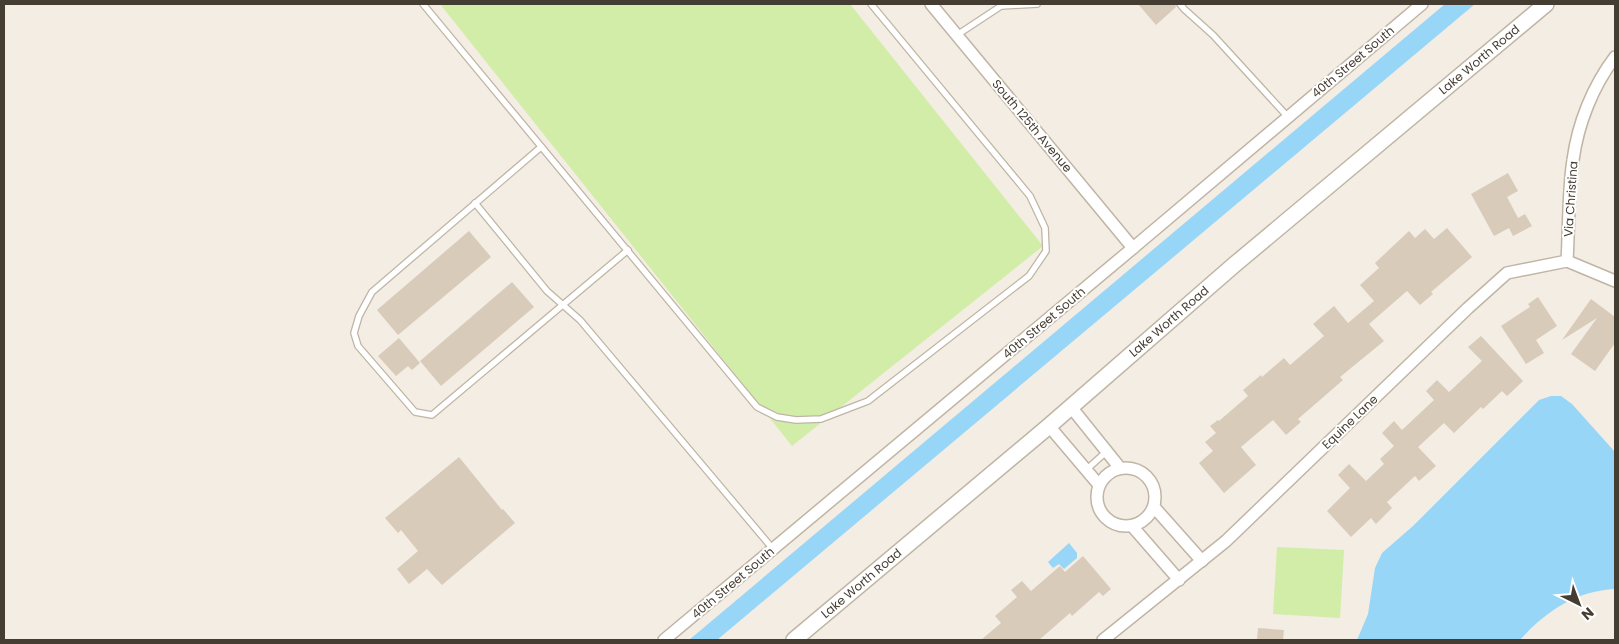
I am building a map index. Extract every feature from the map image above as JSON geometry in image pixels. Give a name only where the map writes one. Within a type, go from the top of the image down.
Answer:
[{"type":"street","name":"South 125th Avenue","points":[[931,4],[1133,248]]},
{"type":"street","name":"40th Street South","points":[[664,640],[1422,4]]},
{"type":"street","name":"Lake Worth Road","points":[[794,640],[1546,4]]},
{"type":"street","name":"Via Christina","points":[[1567,261],[1575,151],[1584,114],[1604,72],[1615,57]]},
{"type":"street","points":[[1567,261],[1615,281]]},
{"type":"street","name":"Equine Lane","points":[[1103,640],[1226,541],[1468,308],[1507,273],[1567,261]]},
{"type":"street","points":[[1070,407],[1120,468]]},
{"type":"street","points":[[1049,426],[1099,485]]},
{"type":"street","points":[[1120,468],[1140,471],[1148,478],[1155,496],[1154,506],[1149,515],[1141,522],[1132,526],[1114,524],[1106,519],[1100,512],[1097,503],[1096,494],[1104,477],[1120,468]]},
{"type":"street","points":[[1154,506],[1202,561]]},
{"type":"street","points":[[1132,526],[1179,580]]},
{"type":"lane","points":[[423,4],[757,407],[777,417],[796,420],[820,419],[868,401],[1029,276],[1046,251],[1045,228],[1030,196],[871,4]]},
{"type":"lane","points":[[957,35],[1001,6],[1037,4]]},
{"type":"lane","points":[[1180,4],[1213,35],[1288,117]]},
{"type":"lane","points":[[541,147],[372,292],[359,316],[354,333],[358,346],[415,412],[432,415],[628,250]]},
{"type":"lane","points":[[475,203],[547,291],[580,320],[773,549]]},
{"type":"lane","points":[[1086,470],[1106,452]]},
{"type":"green space","points":[[440,4],[850,4],[1043,246],[792,446]]},
{"type":"green space","points":[[1277,547],[1344,550],[1340,618],[1273,614]]},
{"type":"water","points":[[1445,4],[1475,4],[717,640],[689,640]]},
{"type":"water","points":[[1551,396],[1561,396],[1572,404],[1615,452],[1615,589],[1587,594],[1563,604],[1540,620],[1520,640],[1357,640],[1368,614],[1375,568],[1382,553],[1413,526],[1539,400]]},
{"type":"water","points":[[1069,543],[1077,553],[1077,558],[1064,569],[1059,564],[1053,568],[1048,562]]},
{"type":"building","points":[[1138,4],[1175,4],[1176,7],[1156,25]]},
{"type":"building","points":[[1508,173],[1518,191],[1507,197],[1518,218],[1525,214],[1532,226],[1513,236],[1509,228],[1494,236],[1471,194]]},
{"type":"building","points":[[1447,228],[1472,257],[1431,292],[1433,294],[1420,305],[1407,291],[1369,324],[1384,341],[1340,377],[1343,380],[1298,419],[1301,422],[1286,435],[1273,420],[1241,447],[1256,465],[1224,493],[1199,463],[1213,451],[1205,442],[1216,433],[1210,426],[1219,421],[1248,396],[1243,390],[1261,375],[1262,377],[1284,358],[1290,365],[1324,336],[1313,324],[1334,306],[1348,323],[1374,301],[1360,285],[1379,268],[1375,263],[1409,231],[1415,238],[1425,229],[1434,239]]},
{"type":"building","points":[[469,231],[491,257],[398,335],[377,310]]},
{"type":"building","points":[[512,282],[534,307],[441,386],[420,361]]},
{"type":"building","points":[[1538,297],[1557,326],[1536,340],[1544,353],[1526,364],[1501,326],[1530,307],[1528,304]]},
{"type":"building","points":[[1591,299],[1615,317],[1615,343],[1595,371],[1571,354],[1597,318],[1562,340]]},
{"type":"building","points":[[1481,336],[1523,381],[1507,396],[1502,391],[1483,409],[1481,407],[1454,433],[1444,423],[1418,447],[1436,466],[1419,481],[1415,476],[1387,502],[1392,508],[1376,524],[1371,518],[1351,537],[1327,511],[1350,488],[1338,475],[1349,464],[1366,481],[1384,464],[1380,459],[1394,446],[1382,433],[1394,421],[1402,430],[1434,400],[1426,391],[1437,380],[1449,392],[1482,361],[1468,347]]},
{"type":"building","points":[[399,338],[420,363],[412,370],[408,366],[396,376],[378,356]]},
{"type":"building","points":[[459,457],[502,510],[515,523],[442,585],[427,569],[409,584],[397,569],[418,551],[401,530],[398,533],[385,518]]},
{"type":"building","points":[[1083,556],[1111,589],[1103,596],[1099,592],[1072,616],[1070,613],[1039,640],[981,640],[1001,623],[995,616],[1017,597],[1011,590],[1022,581],[1031,591],[1060,566],[1065,572]]},
{"type":"building","points":[[1258,628],[1284,630],[1283,640],[1257,640]]}]
